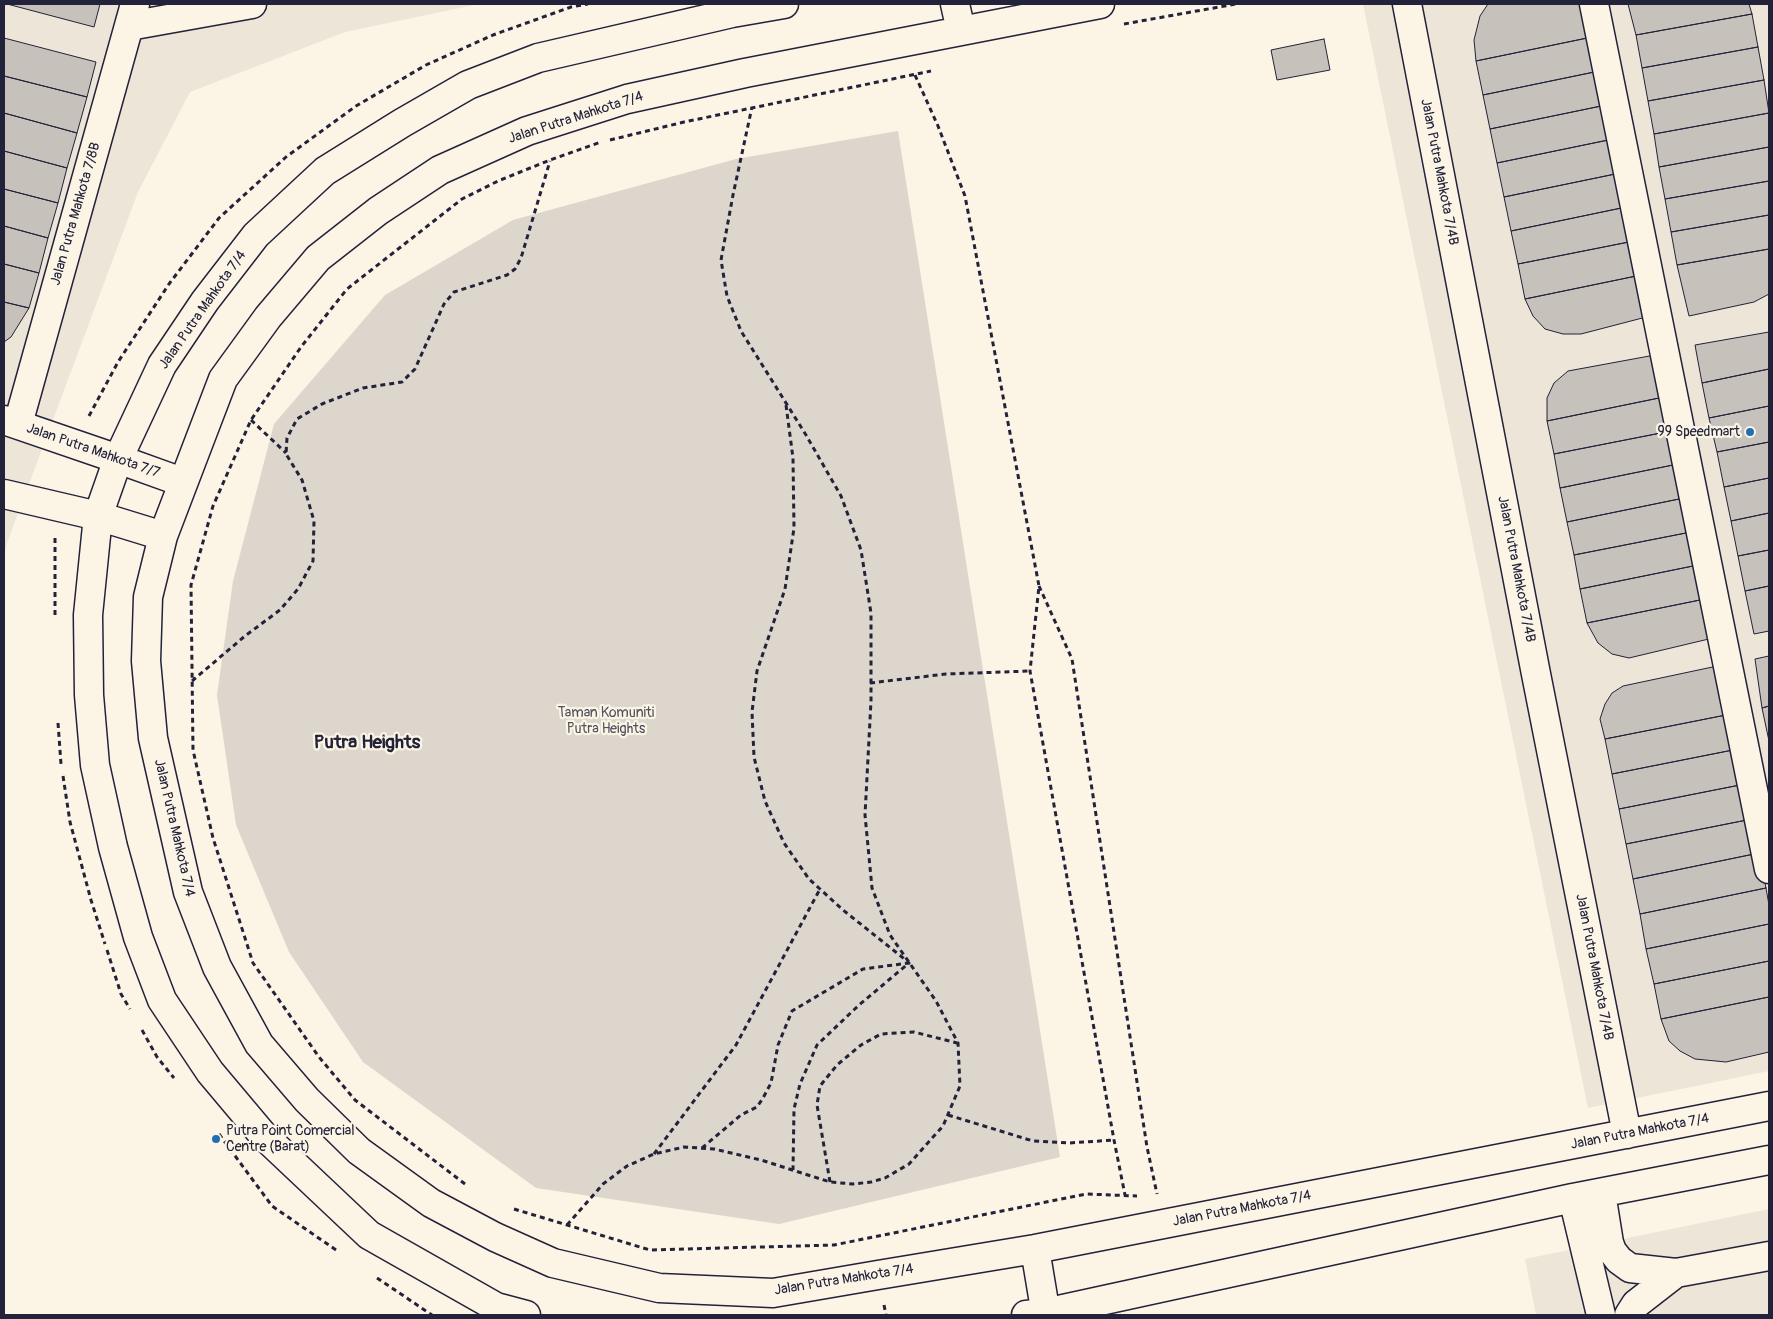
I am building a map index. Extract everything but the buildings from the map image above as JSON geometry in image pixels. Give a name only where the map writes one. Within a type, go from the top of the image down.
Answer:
[{"type":"street","points":[[132,15],[252,4]]},
{"type":"street","name":"Jalan Putra Mahkota 7/4","points":[[526,1315],[496,1306],[369,1236],[263,1135],[210,1072],[162,1000],[138,937],[112,846],[96,765],[89,696],[88,616],[98,516],[118,458],[162,365],[205,301],[256,235],[325,171],[468,85],[538,58],[732,13],[784,4]]},
{"type":"street","points":[[954,4],[962,31]]},
{"type":"street","name":"Jalan Putra Mahkota 7/4","points":[[1100,4],[745,73],[627,99],[527,131],[440,170],[378,211],[318,258],[268,317],[223,379],[162,536],[148,596],[146,661],[153,738],[188,892],[217,967],[259,1044],[307,1100],[358,1151],[431,1203],[495,1237],[553,1263],[659,1288],[773,1293],[1035,1249],[1769,1106]]},
{"type":"street","name":"Jalan Putra Mahkota 7/4B","points":[[1407,4],[1627,1134]]},
{"type":"street","points":[[1594,4],[1769,869]]},
{"type":"street","name":"Jalan Putra Mahkota 7/8B","points":[[11,422],[132,15]]},
{"type":"street","name":"Jalan Putra Mahkota 7/7","points":[[11,422],[182,482]]},
{"type":"street","points":[[4,494],[98,516],[162,536]]},
{"type":"street","points":[[1035,1249],[1039,1315],[1573,1198],[1769,1160]]},
{"type":"street","points":[[1600,1193],[1612,1251],[1619,1260],[1630,1268],[1676,1273],[1769,1256]]},
{"type":"street","points":[[1573,1198],[1600,1315]]},
{"type":"street","points":[[1629,1315],[1636,1304],[1676,1273]]},
{"type":"path","points":[[74,444],[118,362],[169,284],[219,218],[286,157],[356,106],[426,65],[493,35],[571,7],[588,4]]},
{"type":"path","points":[[1122,24],[1236,4]]},
{"type":"path","points":[[473,1190],[355,1100],[319,1057],[253,963],[213,838],[193,750],[191,585],[213,506],[251,420],[301,347],[347,289],[462,199],[498,181],[550,160],[610,140],[935,70]]},
{"type":"path","points":[[567,1225],[603,1184],[627,1166],[654,1154],[684,1147],[714,1149],[733,1153],[830,1182],[853,1184],[885,1178],[909,1164],[944,1126],[960,1086],[958,1043],[936,1001],[890,935],[872,888],[865,815],[871,613],[861,550],[841,496],[806,435],[741,331],[726,296],[721,260],[752,108],[745,73]]},
{"type":"path","points":[[916,75],[965,196],[1039,586],[1072,659],[1146,1137],[1157,1197],[1149,1196]]},
{"type":"path","points":[[286,454],[287,438],[297,419],[322,404],[363,388],[402,382],[415,369],[444,304],[454,292],[507,275],[515,269],[521,258],[550,160]]},
{"type":"path","points":[[785,402],[793,458],[794,528],[785,589],[757,672],[752,712],[754,757],[765,801],[784,843],[809,878],[843,910],[909,963]]},
{"type":"path","points":[[192,681],[245,636],[280,610],[298,589],[313,561],[314,521],[302,480],[286,454],[251,420]]},
{"type":"path","points":[[55,621],[56,506]]},
{"type":"path","points":[[1039,586],[1030,671],[1125,1196]]},
{"type":"path","points":[[870,684],[946,674],[1030,671]]},
{"type":"path","points":[[58,716],[58,745],[61,764]]},
{"type":"path","points":[[63,774],[70,822],[91,900],[121,994],[130,1010]]},
{"type":"path","points":[[654,1154],[736,1045],[820,889]]},
{"type":"path","points":[[702,1148],[741,1115],[757,1107],[763,1098],[771,1083],[778,1045],[792,1011],[864,969],[909,963]]},
{"type":"path","points":[[793,1170],[794,1109],[800,1084],[817,1046],[859,1005],[909,963]]},
{"type":"path","points":[[139,1025],[157,1057],[175,1080]]},
{"type":"path","points":[[830,1182],[817,1105],[820,1086],[837,1065],[861,1045],[881,1034],[914,1032],[958,1043]]},
{"type":"path","points":[[948,1115],[1033,1141],[1069,1143],[1114,1140]]},
{"type":"path","points":[[218,1133],[272,1206],[343,1254]]},
{"type":"path","points":[[506,1207],[650,1250],[834,1245],[1086,1194],[1141,1196]]},
{"type":"path","points":[[375,1276],[432,1315]]},
{"type":"shaded area","points":[[4,4],[479,4],[345,32],[190,92],[138,192],[7,543],[4,556]]},
{"type":"shaded area","points":[[1363,4],[1769,4],[1769,1071],[1588,1108]]},
{"type":"shaded area","points":[[1769,1209],[1769,1315],[1536,1315],[1525,1259]]},
{"type":"green space","name":"Taman Komuniti Putra Heights","points":[[898,131],[1060,1157],[779,1224],[536,1188],[363,1062],[289,952],[236,825],[217,695],[233,581],[274,424],[385,295],[513,220],[736,159]]},
{"type":"place","name":"99 Speedmart","points":[[1750,432]]},
{"type":"place","name":"Putra Point Comercial Centre (Barat)","points":[[216,1139]]},
{"type":"district","name":"Putra Heights","points":[[367,743]]}]
